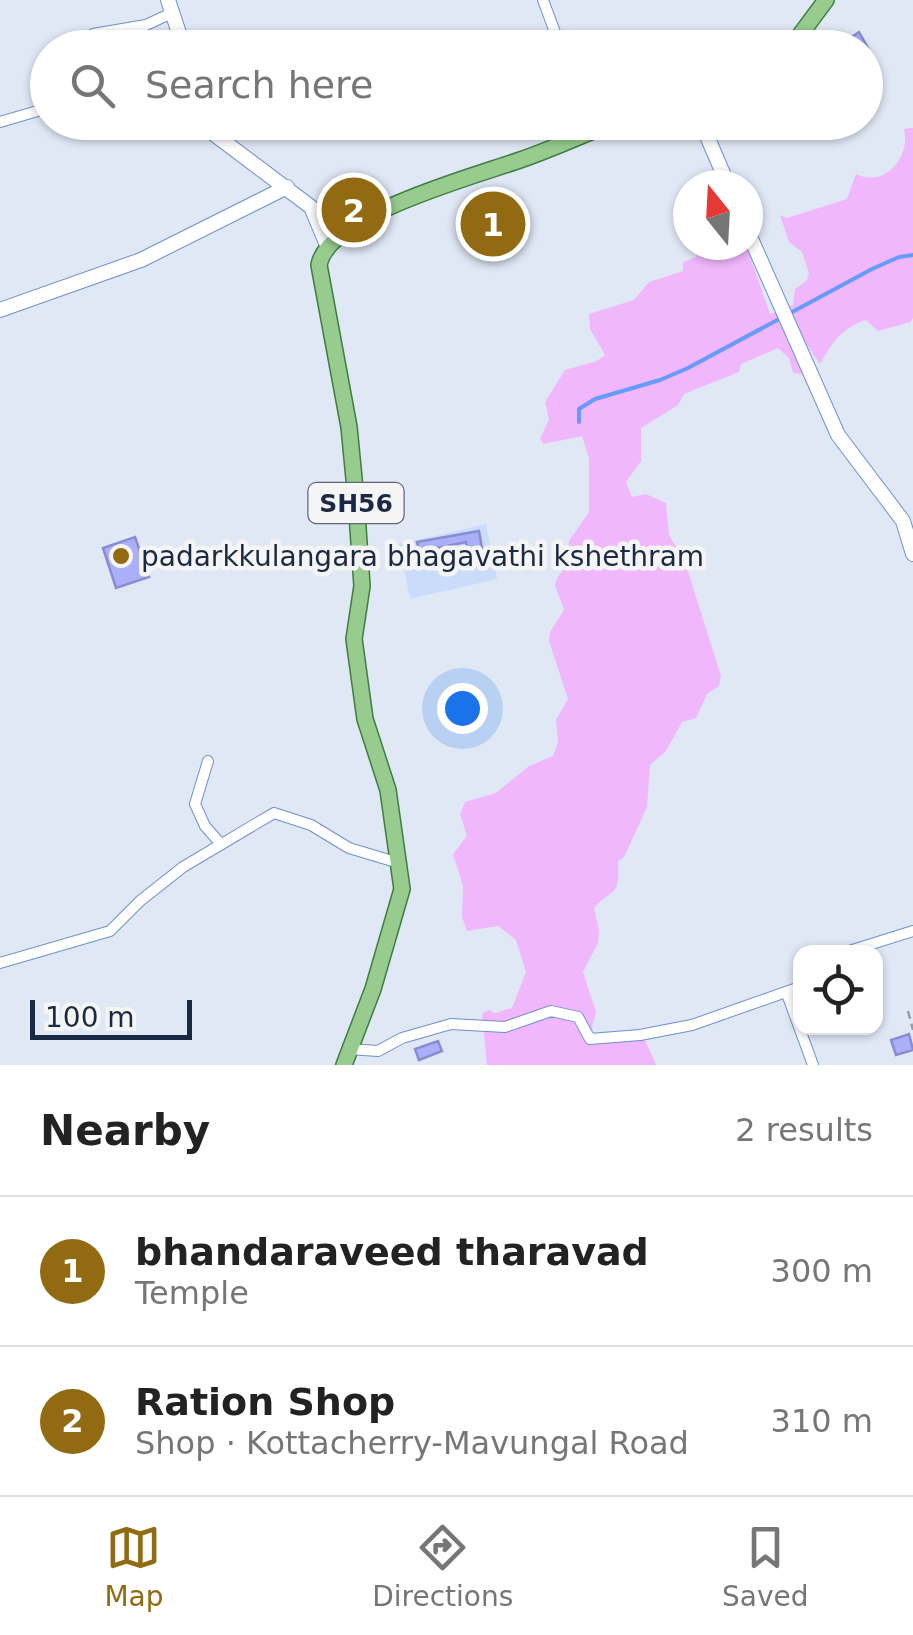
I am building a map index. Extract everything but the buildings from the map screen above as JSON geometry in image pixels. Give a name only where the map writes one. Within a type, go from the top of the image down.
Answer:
[{"type":"main road","points":[[804,30],[826,0]]},
{"type":"main road","points":[[327,245],[359,223],[431,190],[570,140]]},
{"type":"main road","name":"SH56","points":[[327,245],[319,265],[348,427],[362,586],[354,639],[366,719],[388,790],[402,889],[373,988],[346,1057]]},
{"type":"street","points":[[543,0],[554,30]]},
{"type":"street","points":[[117,30],[146,25],[171,6],[178,30]]},
{"type":"street","points":[[0,122],[30,113]]},
{"type":"street","points":[[223,140],[312,208],[327,245]]},
{"type":"street","points":[[558,140],[560,144]]},
{"type":"street","points":[[709,140],[722,170]]},
{"type":"street","points":[[0,310],[141,260],[288,187]]},
{"type":"street","points":[[760,260],[838,435],[903,521],[913,554]]},
{"type":"street","points":[[208,760],[195,804],[205,826],[220,843]]},
{"type":"street","points":[[0,963],[110,931],[183,866],[274,814],[311,825],[349,848],[399,864]]},
{"type":"street","points":[[868,945],[913,931]]},
{"type":"street","points":[[346,1057],[378,1051],[402,1038],[451,1024],[505,1026],[550,1012],[578,1018],[590,1039],[640,1035],[692,1025],[793,991]]},
{"type":"street","points":[[787,994],[813,1065]]},
{"type":"path","points":[[908,1011],[913,1030]]},
{"type":"shaded area","points":[[913,128],[910,322],[878,331],[866,320],[857,323],[838,337],[820,364],[807,345],[808,374],[793,373],[789,358],[778,348],[741,364],[739,372],[684,394],[678,405],[641,428],[641,461],[626,482],[632,497],[646,494],[666,503],[669,535],[685,562],[721,676],[719,686],[707,694],[696,718],[682,722],[666,751],[650,765],[647,807],[624,857],[618,861],[616,887],[594,908],[598,943],[583,972],[596,1012],[593,1037],[598,1041],[635,1029],[642,1033],[656,1065],[487,1065],[482,1014],[512,1008],[526,972],[516,940],[498,926],[467,931],[462,917],[463,886],[453,854],[467,836],[460,814],[465,802],[496,793],[529,766],[553,756],[558,742],[556,720],[568,699],[549,641],[550,632],[564,610],[555,585],[567,565],[569,541],[589,512],[589,458],[582,436],[544,444],[540,439],[549,419],[545,402],[565,370],[605,355],[590,329],[589,314],[634,300],[649,282],[683,271],[683,262],[751,260],[770,314],[793,305],[795,289],[807,280],[809,273],[802,252],[789,242],[780,215],[787,218],[847,199],[856,174],[877,177],[886,173],[904,150],[904,129]]},
{"type":"shaded area","points":[[486,524],[497,579],[410,599],[399,544]]},
{"type":"waterway","points":[[579,422],[579,409],[595,399],[688,368],[872,269],[913,255]]},
{"type":"place","name":"Ration Shop","points":[[354,210]]},
{"type":"place","name":"bhandaraveed tharavad","points":[[493,224]]},
{"type":"place","name":"padarkkulangara bhagavathi kshethram","points":[[121,556]]}]
